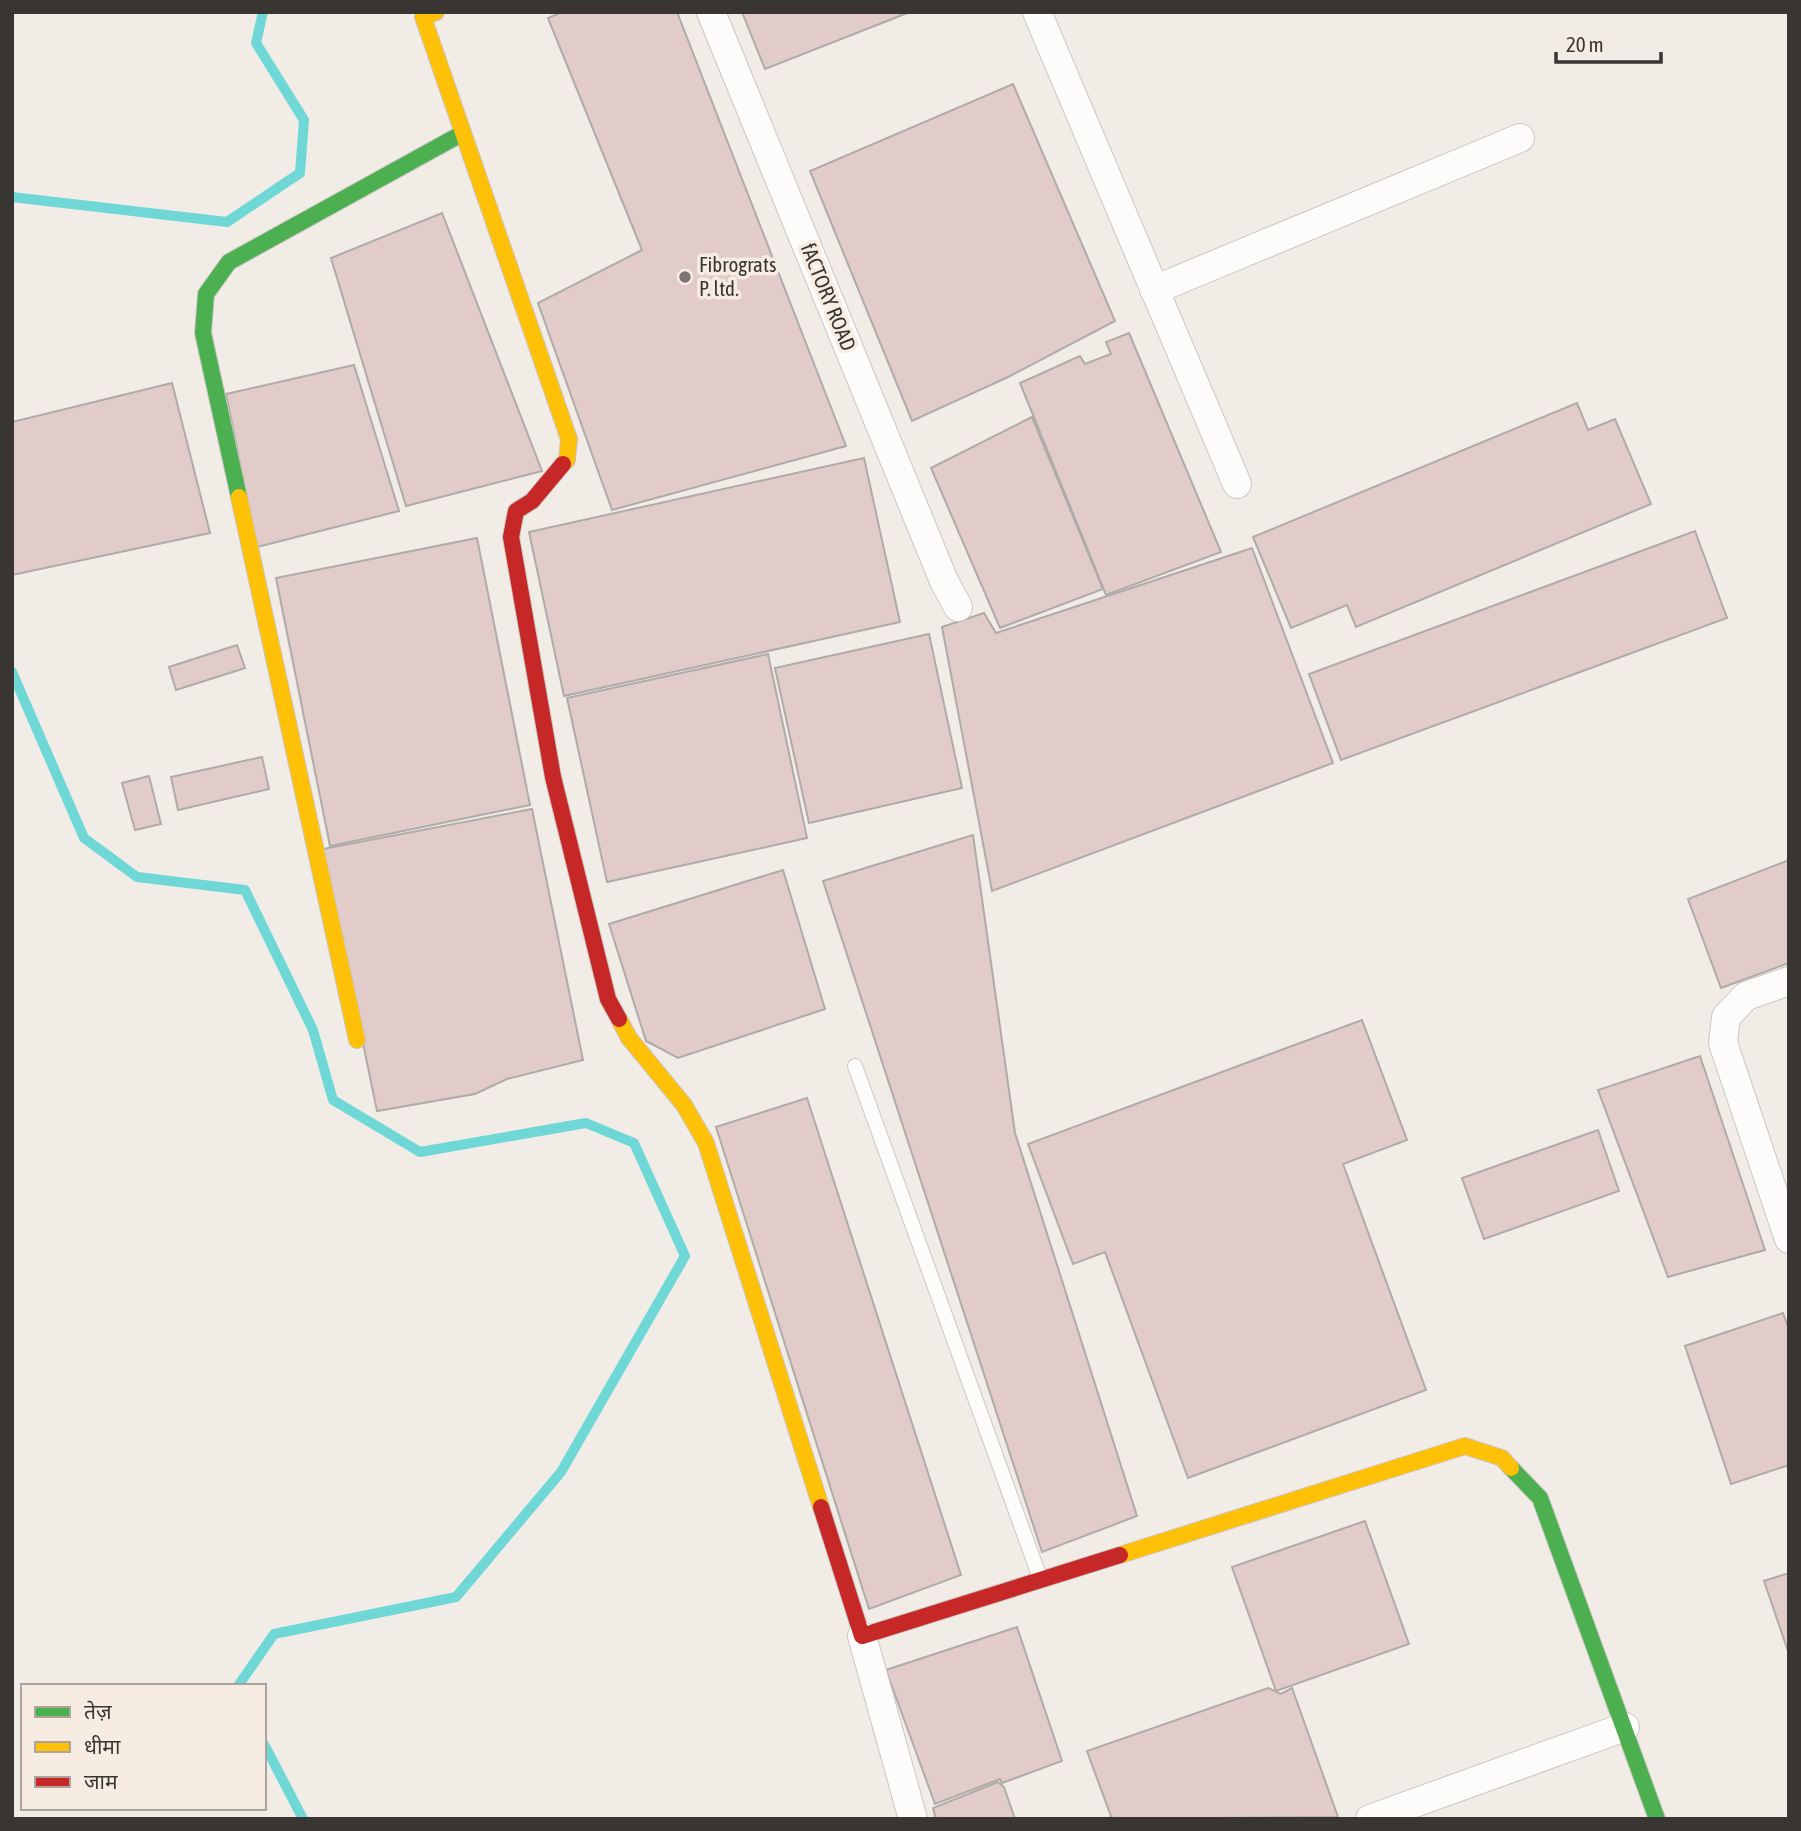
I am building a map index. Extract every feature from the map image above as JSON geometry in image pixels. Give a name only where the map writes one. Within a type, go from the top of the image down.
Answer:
[{"type":"street","name":"fACTORY ROAD","points":[[711,12],[944,581],[958,607]]},
{"type":"street","points":[[426,14],[463,133],[569,439],[567,460],[533,501],[516,511],[511,537],[553,777],[608,999],[629,1038],[684,1105],[706,1143],[862,1636],[913,1819]]},
{"type":"street","points":[[1046,15],[1154,290],[1237,484]]},
{"type":"street","points":[[356,1040],[203,333],[206,294],[229,262],[463,133]]},
{"type":"street","points":[[1154,290],[1520,138]]},
{"type":"street","points":[[1789,981],[1746,996],[1726,1017],[1723,1043],[1789,1239]]},
{"type":"street","points":[[862,1636],[1465,1447],[1502,1458],[1540,1498],[1657,1819]]},
{"type":"street","points":[[1370,1819],[1625,1727]]},
{"type":"lane","points":[[855,1066],[1041,1580]]},
{"type":"building","name":"Fibrograts P. ltd.","points":[[562,12],[677,12],[846,446],[612,510],[538,303],[642,250],[548,18]]},
{"type":"building","points":[[742,12],[910,12],[765,69]]},
{"type":"building","points":[[1013,84],[1115,321],[1008,377],[912,421],[810,171]]},
{"type":"building","points":[[442,213],[542,471],[406,506],[331,258]]},
{"type":"building","points":[[1129,333],[1221,552],[1106,595],[1020,383],[1080,356],[1085,364],[1111,354],[1106,342]]},
{"type":"building","points":[[354,365],[399,511],[257,547],[226,394]]},
{"type":"building","points":[[172,383],[210,533],[12,575],[12,422]]},
{"type":"building","points":[[1577,403],[1588,430],[1615,419],[1651,504],[1356,627],[1347,605],[1291,628],[1253,537]]},
{"type":"building","points":[[1032,417],[1103,589],[1000,628],[931,468]]},
{"type":"building","points":[[864,458],[900,622],[564,696],[529,532]]},
{"type":"building","points":[[1695,531],[1727,618],[1341,760],[1309,674]]},
{"type":"building","points":[[477,538],[530,805],[330,846],[276,578]]},
{"type":"building","points":[[1252,548],[1333,763],[992,891],[942,627],[984,613],[996,633]]},
{"type":"building","points":[[929,634],[962,788],[809,823],[775,668]]},
{"type":"building","points":[[237,645],[245,668],[176,690],[169,667]]},
{"type":"building","points":[[768,654],[807,838],[607,882],[567,698]]},
{"type":"building","points":[[262,757],[269,789],[178,810],[171,777]]},
{"type":"building","points":[[149,776],[161,824],[135,830],[122,783]]},
{"type":"building","points":[[532,809],[583,1060],[507,1079],[475,1094],[377,1111],[323,849]]},
{"type":"building","points":[[973,835],[1015,1133],[1137,1516],[1042,1552],[823,881]]},
{"type":"building","points":[[1789,860],[1789,963],[1721,988],[1688,899]]},
{"type":"building","points":[[783,870],[825,1009],[678,1058],[646,1041],[609,924]]},
{"type":"building","points":[[1362,1020],[1407,1140],[1343,1164],[1426,1390],[1188,1478],[1105,1252],[1073,1264],[1028,1144]]},
{"type":"building","points":[[1700,1056],[1765,1250],[1668,1277],[1598,1090]]},
{"type":"building","points":[[807,1098],[961,1575],[869,1609],[716,1127]]},
{"type":"building","points":[[1598,1130],[1619,1191],[1484,1239],[1462,1178]]},
{"type":"building","points":[[1783,1313],[1789,1330],[1789,1465],[1731,1484],[1685,1346]]},
{"type":"building","points":[[1365,1521],[1409,1644],[1276,1691],[1232,1567]]},
{"type":"building","points":[[1789,1573],[1789,1654],[1764,1581]]},
{"type":"building","points":[[1017,1627],[1062,1761],[1002,1783],[1000,1779],[935,1804],[886,1670]]},
{"type":"building","points":[[1268,1688],[1281,1694],[1292,1688],[1338,1817],[1112,1819],[1087,1751]]},
{"type":"building","points":[[998,1782],[1004,1787],[1015,1819],[936,1819],[933,1808]]},
{"type":"waterway","points":[[12,197],[227,222],[300,173],[304,120],[256,43],[263,12]]},
{"type":"waterway","points":[[12,672],[84,838],[137,877],[245,890],[313,1030],[333,1100],[420,1152],[586,1123],[634,1143],[685,1256],[561,1472],[456,1597],[274,1634],[239,1684]]},
{"type":"waterway","points":[[266,1748],[303,1819]]},
{"type":"traffic: fast","points":[[239,497],[203,333],[206,294],[229,262],[463,133]]},
{"type":"traffic: fast","points":[[1511,1468],[1540,1498],[1657,1819]]},
{"type":"traffic: slow","points":[[436,12],[423,17],[569,439],[567,460],[563,464]]},
{"type":"traffic: slow","points":[[239,497],[357,1040]]},
{"type":"traffic: slow","points":[[619,1019],[629,1038],[684,1105],[706,1143],[821,1507]]},
{"type":"traffic: slow","points":[[1120,1555],[1465,1446],[1502,1458],[1511,1468]]},
{"type":"traffic: jam","points":[[563,464],[532,501],[516,511],[511,537],[553,777],[608,999],[619,1019]]},
{"type":"traffic: jam","points":[[821,1507],[862,1636],[1120,1555]]},
{"type":"place","name":"Fibrograts P. ltd.","points":[[685,277]]}]
